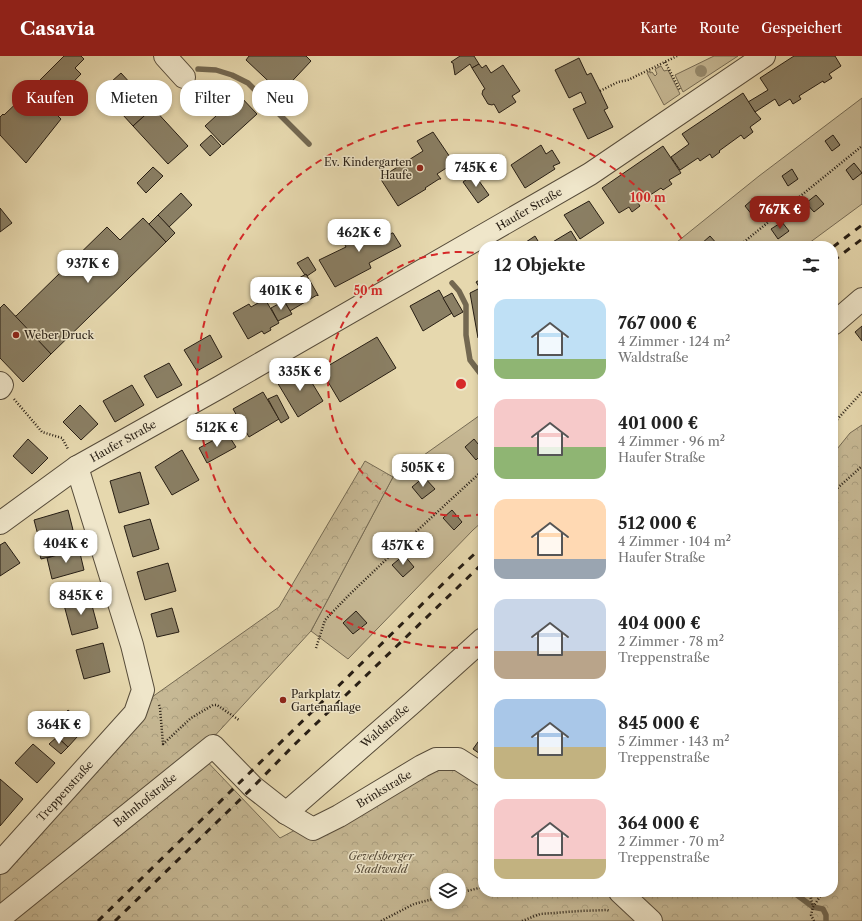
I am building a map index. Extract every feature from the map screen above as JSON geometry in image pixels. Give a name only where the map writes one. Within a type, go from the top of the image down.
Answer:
[{"type":"street","points":[[165,56],[184,77]]},
{"type":"street","name":"Haufer Straße","points":[[0,523],[77,467],[220,387],[590,174],[764,56]]},
{"type":"street","points":[[838,320],[862,299]]},
{"type":"street","name":"Treppenstraße","points":[[0,863],[136,713],[143,690],[132,645],[77,467]]},
{"type":"street","name":"Waldstraße","points":[[286,813],[478,644]]},
{"type":"street","name":"Bahnhofstraße","points":[[0,918],[213,746],[253,787],[286,813]]},
{"type":"street","name":"Brinkstraße","points":[[286,813],[313,829],[339,816],[436,759],[458,759],[478,773]]},
{"type":"street","points":[[618,902],[652,921]]},
{"type":"path","points":[[600,91],[618,82],[628,80],[677,56]]},
{"type":"path","points":[[665,62],[678,86]]},
{"type":"path","points":[[745,241],[862,146]]},
{"type":"path","points":[[1,385],[42,432],[62,438],[77,467]]},
{"type":"path","points":[[838,418],[862,392]]},
{"type":"path","points":[[838,488],[862,466]]},
{"type":"path","points":[[316,648],[325,620],[394,552],[478,475]]},
{"type":"path","points":[[159,706],[163,744],[191,718],[214,705],[218,705],[239,720]]},
{"type":"path","points":[[466,891],[478,888]]},
{"type":"path","points":[[810,897],[813,907]]},
{"type":"path","points":[[814,921],[811,915],[813,907],[820,897]]},
{"type":"path","points":[[381,921],[414,904],[430,900]]},
{"type":"path","points":[[522,921],[540,914],[607,910],[618,902]]},
{"type":"green space","points":[[714,56],[738,56],[683,92],[675,75]]},
{"type":"green space","points":[[661,66],[664,71],[668,70],[680,94],[664,105],[647,73],[650,71],[650,73],[652,72],[655,76],[657,74],[655,69]]},
{"type":"green space","points":[[862,98],[862,204],[812,241],[678,241],[759,176]]},
{"type":"green space","points":[[478,417],[478,526],[348,659],[311,631],[393,477]]},
{"type":"green space","name":"Gevelsberger Stadtwald","points":[[862,425],[862,921],[0,921],[0,861],[138,707],[279,607],[365,461],[393,477],[311,631],[199,753],[280,838],[434,756],[478,778],[478,897],[838,897],[838,448],[850,433]]},
{"type":"building","points":[[64,56],[81,56],[84,59],[75,68],[81,74],[75,80],[40,80]]},
{"type":"building","points":[[249,56],[306,56],[311,61],[293,80],[267,80],[246,60]]},
{"type":"building","points":[[460,56],[474,56],[479,64],[472,68],[470,64],[455,75],[453,63],[451,62]]},
{"type":"building","points":[[794,56],[835,56],[841,66],[829,74],[832,78],[824,83],[823,81],[799,96],[801,99],[793,104],[790,99],[779,106],[775,99],[755,112],[748,102],[768,90],[760,78]]},
{"type":"building","points":[[579,58],[587,75],[591,73],[600,91],[608,108],[604,110],[613,127],[588,139],[573,109],[586,103],[581,92],[569,98],[555,70]]},
{"type":"building","points":[[479,64],[482,68],[486,65],[491,73],[503,65],[520,91],[512,96],[516,102],[499,113],[494,104],[488,104],[482,94],[483,90],[485,89],[472,68]]},
{"type":"building","points":[[121,73],[127,80],[113,80]]},
{"type":"building","points":[[743,93],[761,119],[750,127],[753,132],[744,139],[741,135],[712,158],[710,154],[700,161],[698,158],[680,170],[671,157],[689,144],[682,134]]},
{"type":"building","points":[[244,100],[252,109],[252,116],[255,116],[223,145],[205,126],[216,116],[244,116]]},
{"type":"building","points":[[12,107],[12,116],[58,116],[61,119],[26,163],[0,135],[0,117],[3,114],[4,115]]},
{"type":"building","points":[[124,116],[144,116],[133,126]]},
{"type":"building","points":[[144,116],[160,116],[188,146],[168,164],[133,126]]},
{"type":"building","name":"Ev. Kindergarten Haufe","points":[[433,132],[454,163],[437,174],[441,179],[398,206],[380,178],[423,151],[417,141]]},
{"type":"building","points":[[211,135],[221,146],[210,156],[200,145]]},
{"type":"building","points":[[833,135],[840,145],[832,151],[825,141]]},
{"type":"building","points":[[541,145],[546,154],[552,150],[560,163],[553,166],[555,169],[525,188],[511,165]]},
{"type":"building","points":[[663,146],[681,173],[669,180],[672,184],[663,190],[661,188],[638,203],[640,206],[632,212],[629,207],[619,213],[602,188]]},
{"type":"building","points":[[854,163],[862,173],[853,180],[846,170]]},
{"type":"building","points":[[153,167],[163,176],[146,193],[137,183]]},
{"type":"building","points":[[792,169],[798,179],[788,186],[782,176]]},
{"type":"building","points":[[474,174],[489,195],[478,203],[463,182]]},
{"type":"building","points":[[181,193],[192,205],[169,227],[158,215]]},
{"type":"building","points":[[816,195],[824,204],[814,212],[806,203]]},
{"type":"building","points":[[753,199],[761,209],[753,216],[745,206]]},
{"type":"building","points":[[589,201],[604,223],[580,239],[564,215]]},
{"type":"building","points":[[0,208],[12,223],[0,232]]},
{"type":"building","points":[[158,215],[175,233],[166,242],[149,224]]},
{"type":"building","points":[[143,218],[166,242],[51,354],[14,316],[16,316],[107,227],[120,240]]},
{"type":"building","points":[[380,221],[383,223],[389,235],[393,233],[401,246],[369,263],[371,268],[335,287],[319,260],[346,247],[343,241]]},
{"type":"building","points":[[782,222],[789,231],[778,239],[771,229]]},
{"type":"building","points":[[571,231],[577,241],[554,241]]},
{"type":"building","points":[[535,236],[538,241],[528,241]]},
{"type":"building","points":[[710,236],[714,241],[704,241]]},
{"type":"building","points":[[308,257],[316,270],[307,276],[297,263]]},
{"type":"building","points":[[306,274],[318,296],[317,295],[290,311],[278,290]]},
{"type":"building","points":[[478,289],[478,338],[470,293]]},
{"type":"building","points":[[439,290],[452,313],[423,331],[410,306]]},
{"type":"building","points":[[452,293],[463,312],[454,317],[443,298]]},
{"type":"building","points":[[265,299],[279,323],[270,328],[271,330],[264,334],[262,331],[248,339],[233,313],[249,304],[251,307]]},
{"type":"building","points":[[284,301],[292,314],[278,321],[271,308]]},
{"type":"building","name":"Weber Druck","points":[[4,304],[51,354],[23,382],[0,358],[0,308]]},
{"type":"building","points":[[862,326],[862,341],[855,332]]},
{"type":"building","points":[[210,335],[222,357],[197,371],[184,350]]},
{"type":"building","points":[[377,337],[396,368],[340,402],[321,370]]},
{"type":"building","points":[[169,363],[182,385],[157,398],[144,376]]},
{"type":"building","points":[[303,368],[323,401],[298,417],[277,382]]},
{"type":"building","points":[[132,385],[144,405],[115,422],[103,401]]},
{"type":"building","points":[[263,392],[279,419],[249,437],[233,409]]},
{"type":"building","points":[[277,395],[289,418],[281,423],[268,399]]},
{"type":"building","points":[[80,405],[98,424],[81,440],[63,422]]},
{"type":"building","points":[[227,433],[236,447],[207,463],[199,448]]},
{"type":"building","points":[[28,439],[48,458],[32,474],[13,456]]},
{"type":"building","points":[[474,439],[478,444],[478,458],[476,460],[465,447]]},
{"type":"building","points":[[182,450],[199,480],[172,495],[155,467]]},
{"type":"building","points":[[140,472],[149,504],[119,513],[110,481]]},
{"type":"building","points":[[424,477],[435,489],[422,499],[412,487]]},
{"type":"building","points":[[68,510],[73,530],[39,539],[34,520]]},
{"type":"building","points":[[452,510],[462,522],[454,530],[443,518]]},
{"type":"building","points":[[150,519],[159,549],[133,557],[124,526]]},
{"type":"building","points":[[68,532],[73,551],[41,559],[36,540]]},
{"type":"building","points":[[5,542],[20,563],[0,576],[0,545]]},
{"type":"building","points":[[79,549],[84,570],[52,579],[47,558]]},
{"type":"building","points":[[404,555],[414,567],[403,577],[392,565]]},
{"type":"building","points":[[168,563],[176,591],[145,600],[137,572]]},
{"type":"building","points":[[90,598],[98,628],[72,635],[64,605]]},
{"type":"building","points":[[172,608],[179,632],[157,637],[151,614]]},
{"type":"building","points":[[356,611],[367,623],[353,634],[343,623]]},
{"type":"building","points":[[103,643],[110,672],[84,679],[76,650]]},
{"type":"building","points":[[68,710],[87,726],[68,747],[51,731]]},
{"type":"building","points":[[57,737],[68,747],[61,754],[49,744]]},
{"type":"building","points":[[478,742],[478,752],[473,749]]},
{"type":"building","points":[[33,744],[55,763],[37,783],[15,763]]},
{"type":"building","points":[[0,779],[23,799],[0,826]]},
{"type":"waterway","points":[[198,69],[216,70],[232,75],[248,83],[309,144]]},
{"type":"waterway","points":[[452,283],[459,291],[466,305],[466,335],[470,360],[478,370]]},
{"type":"waterway","points":[[800,897],[813,907],[823,909],[826,915],[826,921]]},
{"type":"railway","points":[[838,243],[862,225]]},
{"type":"railway","points":[[838,257],[862,239]]},
{"type":"railway","points":[[98,921],[478,551]]},
{"type":"railway","points":[[115,921],[253,787],[294,745],[478,568]]},
{"type":"place","name":"Ev. Kindergarten Haufe","points":[[420,168]]},
{"type":"place","name":"Weber Druck","points":[[16,335]]},
{"type":"place","name":"Parkplatz Gartenanlage","points":[[283,700]]}]
